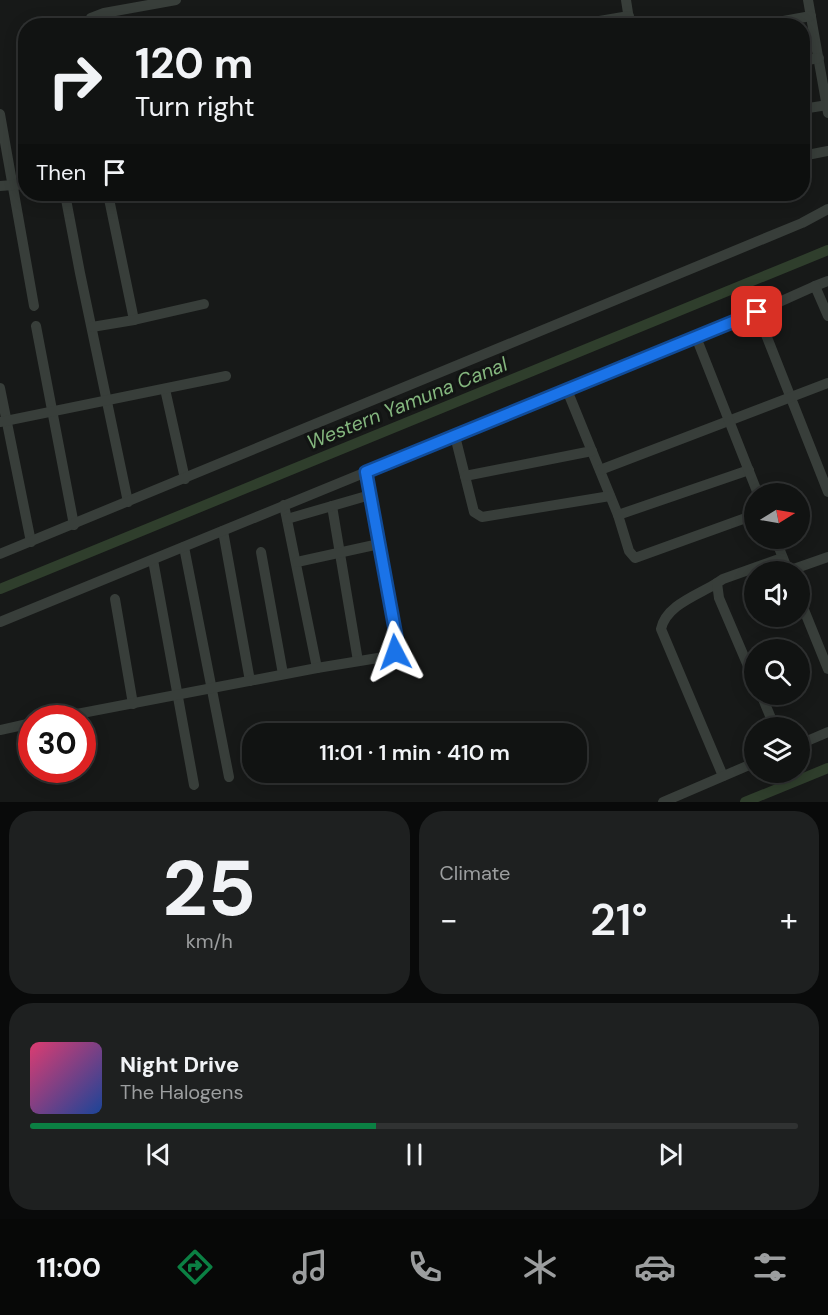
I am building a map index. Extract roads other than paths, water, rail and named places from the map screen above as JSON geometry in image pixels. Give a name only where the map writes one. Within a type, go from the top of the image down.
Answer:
[{"type":"street","points":[[91,18],[104,13],[176,0]]},
{"type":"street","points":[[626,0],[629,18]]},
{"type":"street","points":[[808,0],[827,108],[810,109]]},
{"type":"street","points":[[800,18],[811,16]]},
{"type":"street","points":[[810,60],[819,58]]},
{"type":"street","points":[[0,114],[34,306]]},
{"type":"street","points":[[810,154],[828,151]]},
{"type":"street","points":[[0,186],[18,185]]},
{"type":"street","points":[[66,201],[128,502]]},
{"type":"street","points":[[109,201],[134,320]]},
{"type":"street","points":[[0,554],[791,228],[828,209]]},
{"type":"street","points":[[0,622],[696,338],[828,281]]},
{"type":"street","points":[[816,286],[828,316]]},
{"type":"street","points":[[92,327],[204,304]]},
{"type":"street","points":[[757,312],[828,492]]},
{"type":"street","points":[[36,326],[74,525]]},
{"type":"street","points":[[696,338],[753,483]]},
{"type":"street","points":[[3,421],[226,376]]},
{"type":"street","points":[[600,470],[828,383]]},
{"type":"street","points":[[0,388],[3,421],[32,542]]},
{"type":"street","points":[[165,389],[185,479]]},
{"type":"street","points":[[567,390],[618,515],[629,551],[635,558],[744,519]]},
{"type":"street","points":[[455,436],[474,512],[482,517],[610,496]]},
{"type":"street","points":[[465,476],[592,451]]},
{"type":"street","points":[[618,515],[748,470]]},
{"type":"street","points":[[96,711],[390,655],[395,652],[397,647],[366,472]]},
{"type":"street","points":[[287,519],[370,495]]},
{"type":"street","points":[[284,505],[317,668]]},
{"type":"street","points":[[332,506],[358,661]]},
{"type":"street","points":[[223,531],[250,681]]},
{"type":"street","points":[[297,562],[379,544]]},
{"type":"street","points":[[184,547],[229,777]]},
{"type":"street","points":[[779,549],[783,561]]},
{"type":"street","points":[[261,552],[283,674]]},
{"type":"street","points":[[810,563],[828,557]]},
{"type":"street","points":[[723,776],[661,629],[663,620],[668,612],[723,579],[782,558]]},
{"type":"street","points":[[153,560],[194,785]]},
{"type":"street","points":[[717,583],[719,598],[744,657]]},
{"type":"street","points":[[115,599],[133,704]]},
{"type":"street","points":[[810,625],[828,669]]},
{"type":"street","points":[[0,730],[18,726]]},
{"type":"street","points":[[810,740],[828,732]]},
{"type":"street","points":[[663,802],[744,767]]},
{"type":"waterway","name":"Western Yamuna Canal","points":[[0,589],[828,250]]},
{"type":"waterway","points":[[745,802],[828,768]]}]
